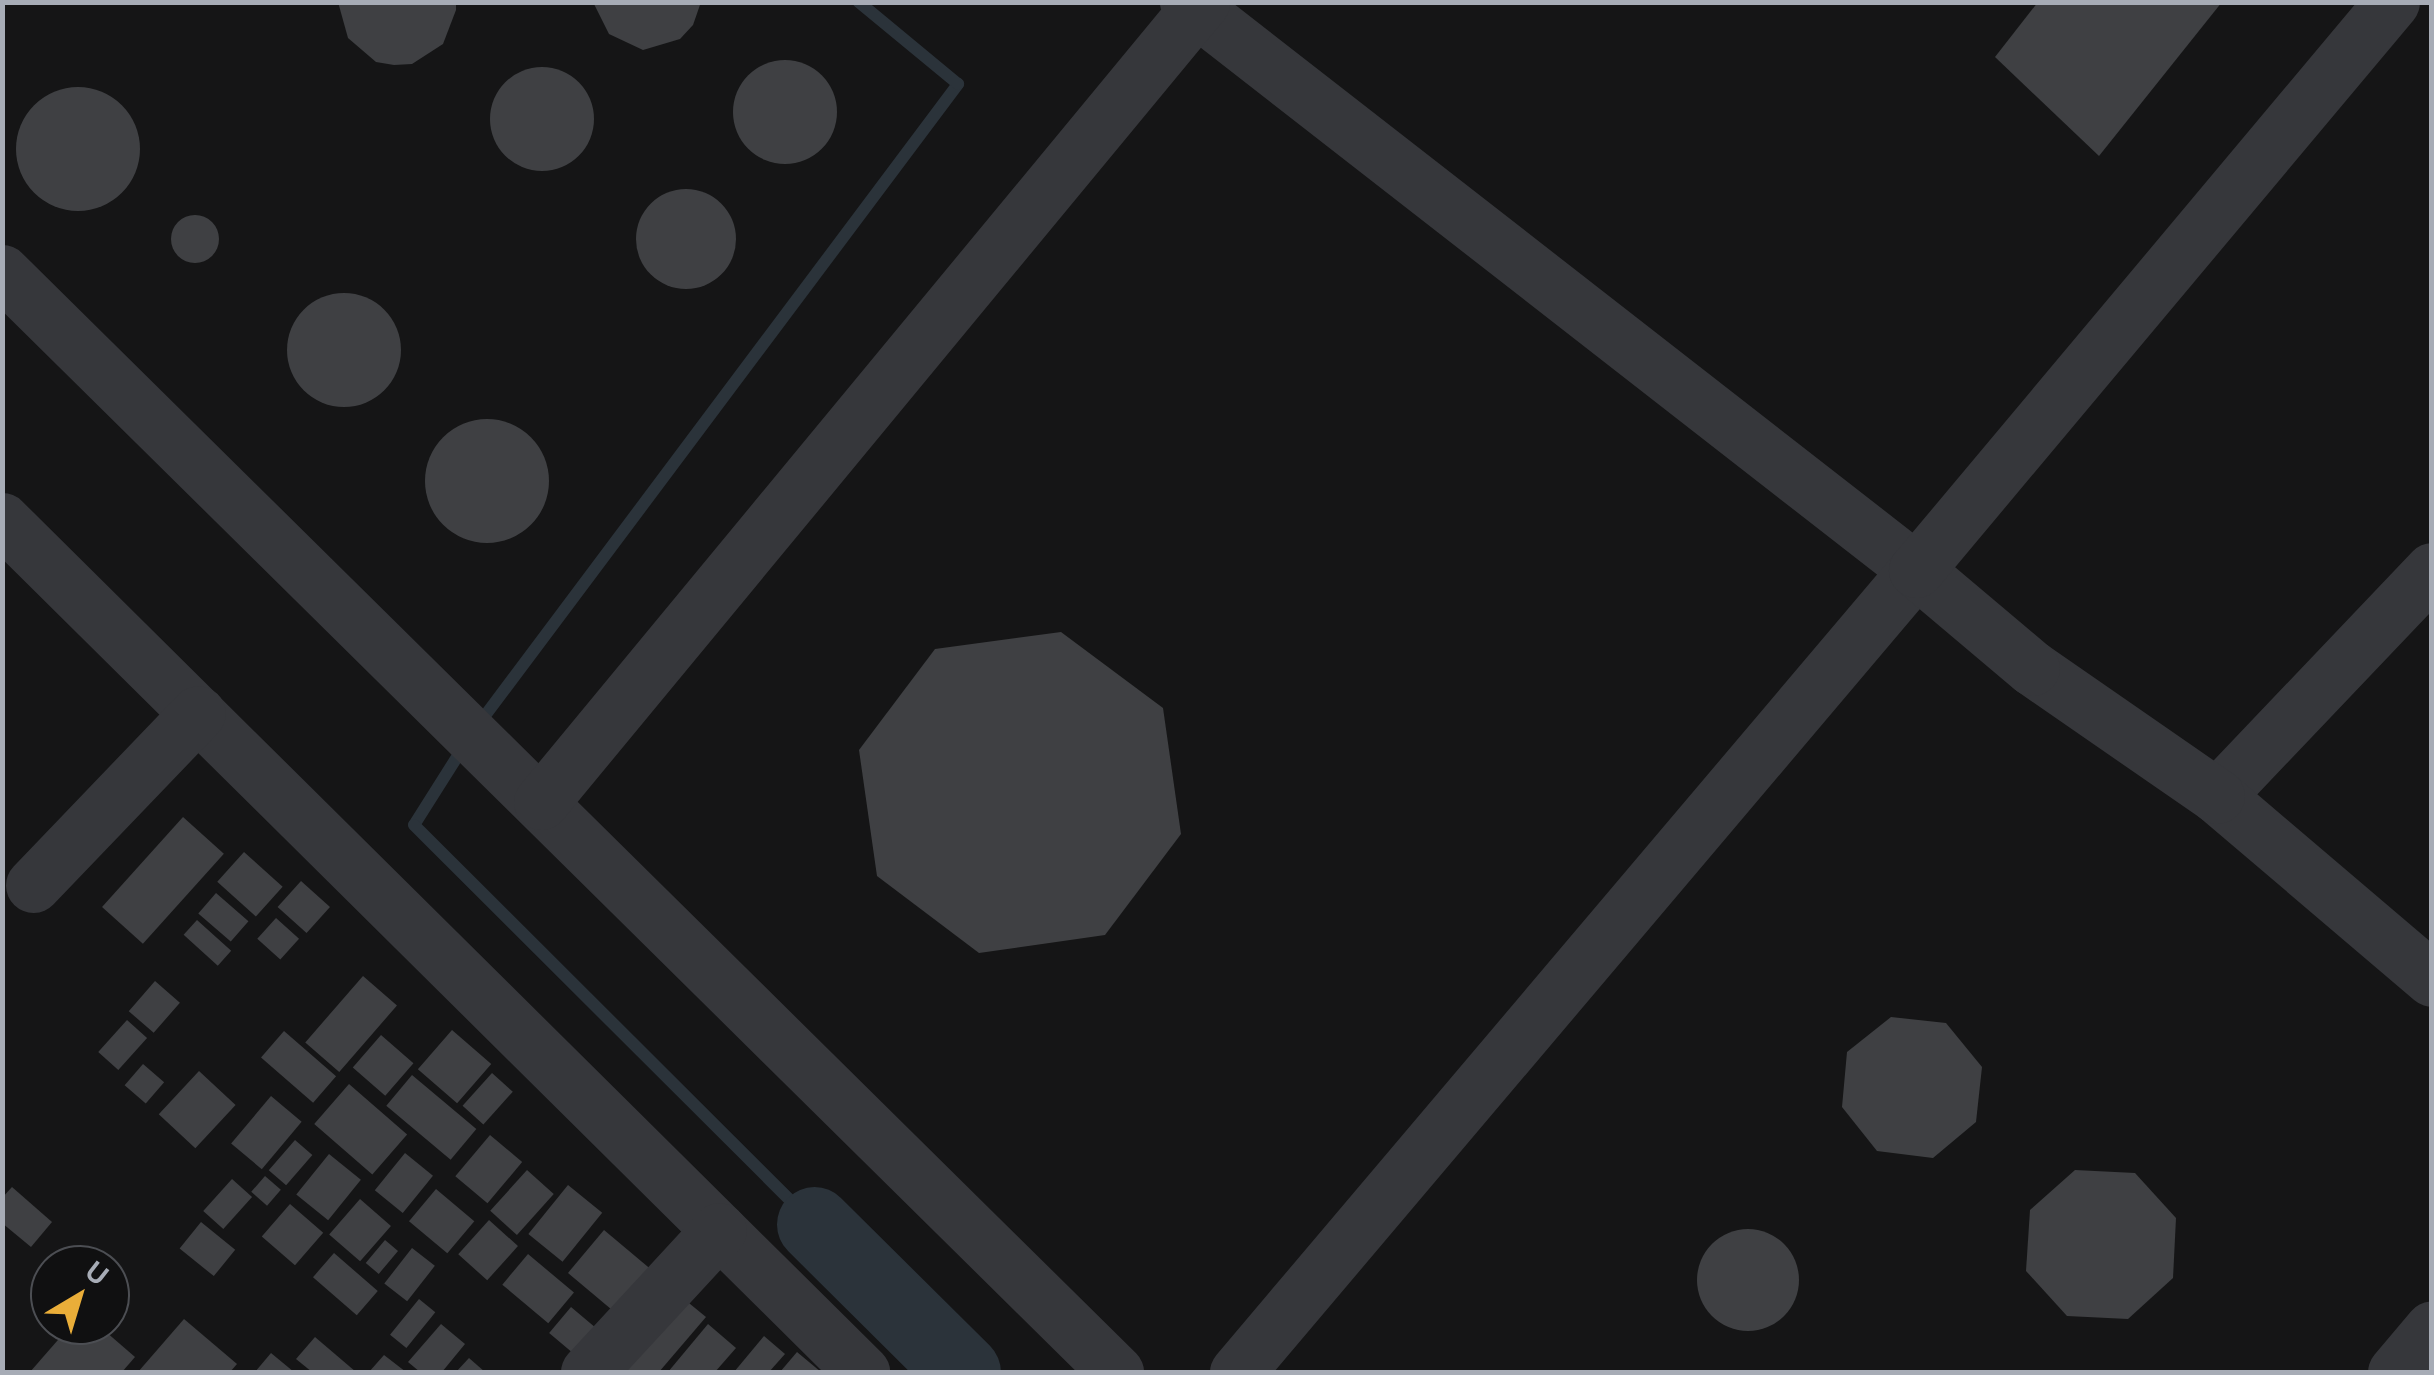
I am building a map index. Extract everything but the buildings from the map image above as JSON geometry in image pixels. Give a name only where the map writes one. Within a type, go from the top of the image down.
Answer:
[{"type":"street","points":[[1237,1372],[2392,2]]},
{"type":"street","points":[[541,802],[1195,5],[1916,570],[2032,668],[2217,796],[2432,979]]},
{"type":"street","points":[[2,272],[1116,1372]]},
{"type":"street","points":[[2,520],[862,1372]]},
{"type":"street","points":[[2217,796],[2432,570]]},
{"type":"street","points":[[33,885],[198,714]]},
{"type":"street","points":[[588,1372],[719,1230]]},
{"type":"street","points":[[2395,1372],[2432,1328]]},
{"type":"waterway","points":[[478,725],[958,84],[859,2]]},
{"type":"waterway","points":[[464,746],[414,825],[814,1224]]},
{"type":"waterway","points":[[814,1224],[963,1372]]}]
